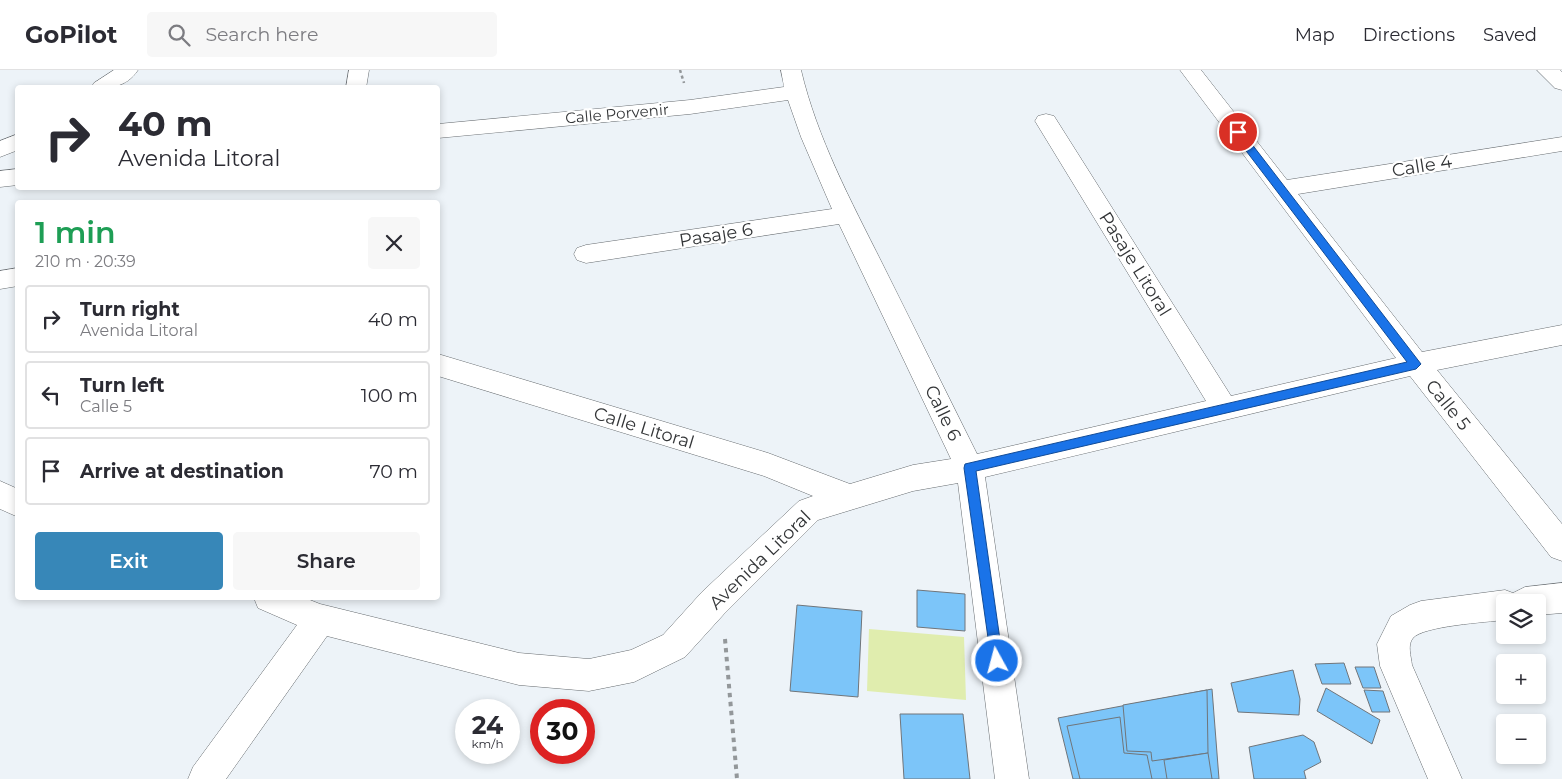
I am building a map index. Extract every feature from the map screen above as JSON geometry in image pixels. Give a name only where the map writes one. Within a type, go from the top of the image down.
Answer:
[{"type":"street","points":[[106,85],[128,70]]},
{"type":"street","points":[[356,85],[359,70]]},
{"type":"street","name":"Calle 5","points":[[1190,70],[1416,364],[1562,547]]},
{"type":"street","points":[[1547,70],[1562,84]]},
{"type":"street","name":"Calle Porvenir","points":[[440,131],[690,107],[793,81]]},
{"type":"street","name":"Calle 6","points":[[793,81],[812,137],[846,216],[970,468],[1012,779]]},
{"type":"street","name":"Pasaje Litoral","points":[[1046,122],[1224,407]]},
{"type":"street","points":[[0,150],[15,142]]},
{"type":"street","name":"Calle 4","points":[[1281,189],[1562,144]]},
{"type":"street","points":[[0,179],[15,177]]},
{"type":"street","name":"Pasaje 6","points":[[586,254],[846,216]]},
{"type":"street","name":"Avenida Litoral","points":[[274,600],[320,619],[519,669],[589,675],[634,666],[674,646],[713,603],[809,510],[913,478],[970,468],[1224,407],[1416,364],[1562,335]]},
{"type":"street","name":"Calle Litoral","points":[[440,366],[768,465],[849,497]]},
{"type":"street","points":[[0,494],[15,502]]},
{"type":"street","points":[[1546,600],[1562,598]]},
{"type":"street","points":[[1445,779],[1396,666],[1393,644],[1402,626],[1421,616],[1496,606]]},
{"type":"street","points":[[205,779],[320,619]]},
{"type":"path","points":[[713,603],[725,641],[737,779]]},
{"type":"green space","points":[[869,629],[964,637],[966,700],[867,691]]},
{"type":"building","points":[[917,590],[965,594],[965,631],[917,627]]},
{"type":"building","points":[[797,605],[862,611],[858,697],[790,691]]},
{"type":"building","points":[[1344,663],[1351,684],[1322,684],[1315,664]]},
{"type":"building","points":[[1355,667],[1374,667],[1381,688],[1363,688]]},
{"type":"building","points":[[1293,670],[1300,699],[1299,715],[1238,712],[1231,683]]},
{"type":"building","points":[[1326,688],[1380,720],[1372,744],[1317,711]]},
{"type":"building","points":[[1212,689],[1219,779],[1073,779],[1058,718]]},
{"type":"building","points":[[1207,690],[1208,753],[1152,761],[1151,752],[1127,751],[1123,705]]},
{"type":"building","points":[[1364,690],[1383,691],[1390,712],[1372,712]]},
{"type":"building","points":[[900,714],[963,714],[970,779],[904,779]]},
{"type":"building","points":[[1120,717],[1124,753],[1147,755],[1152,779],[1080,779],[1067,726]]},
{"type":"building","points":[[1303,735],[1314,742],[1321,762],[1304,771],[1306,779],[1254,779],[1249,747]]},
{"type":"building","points":[[1208,753],[1212,779],[1167,779],[1164,760]]},
{"type":"route","points":[[997,661],[970,468],[1224,407],[1416,364],[1238,132]]}]
